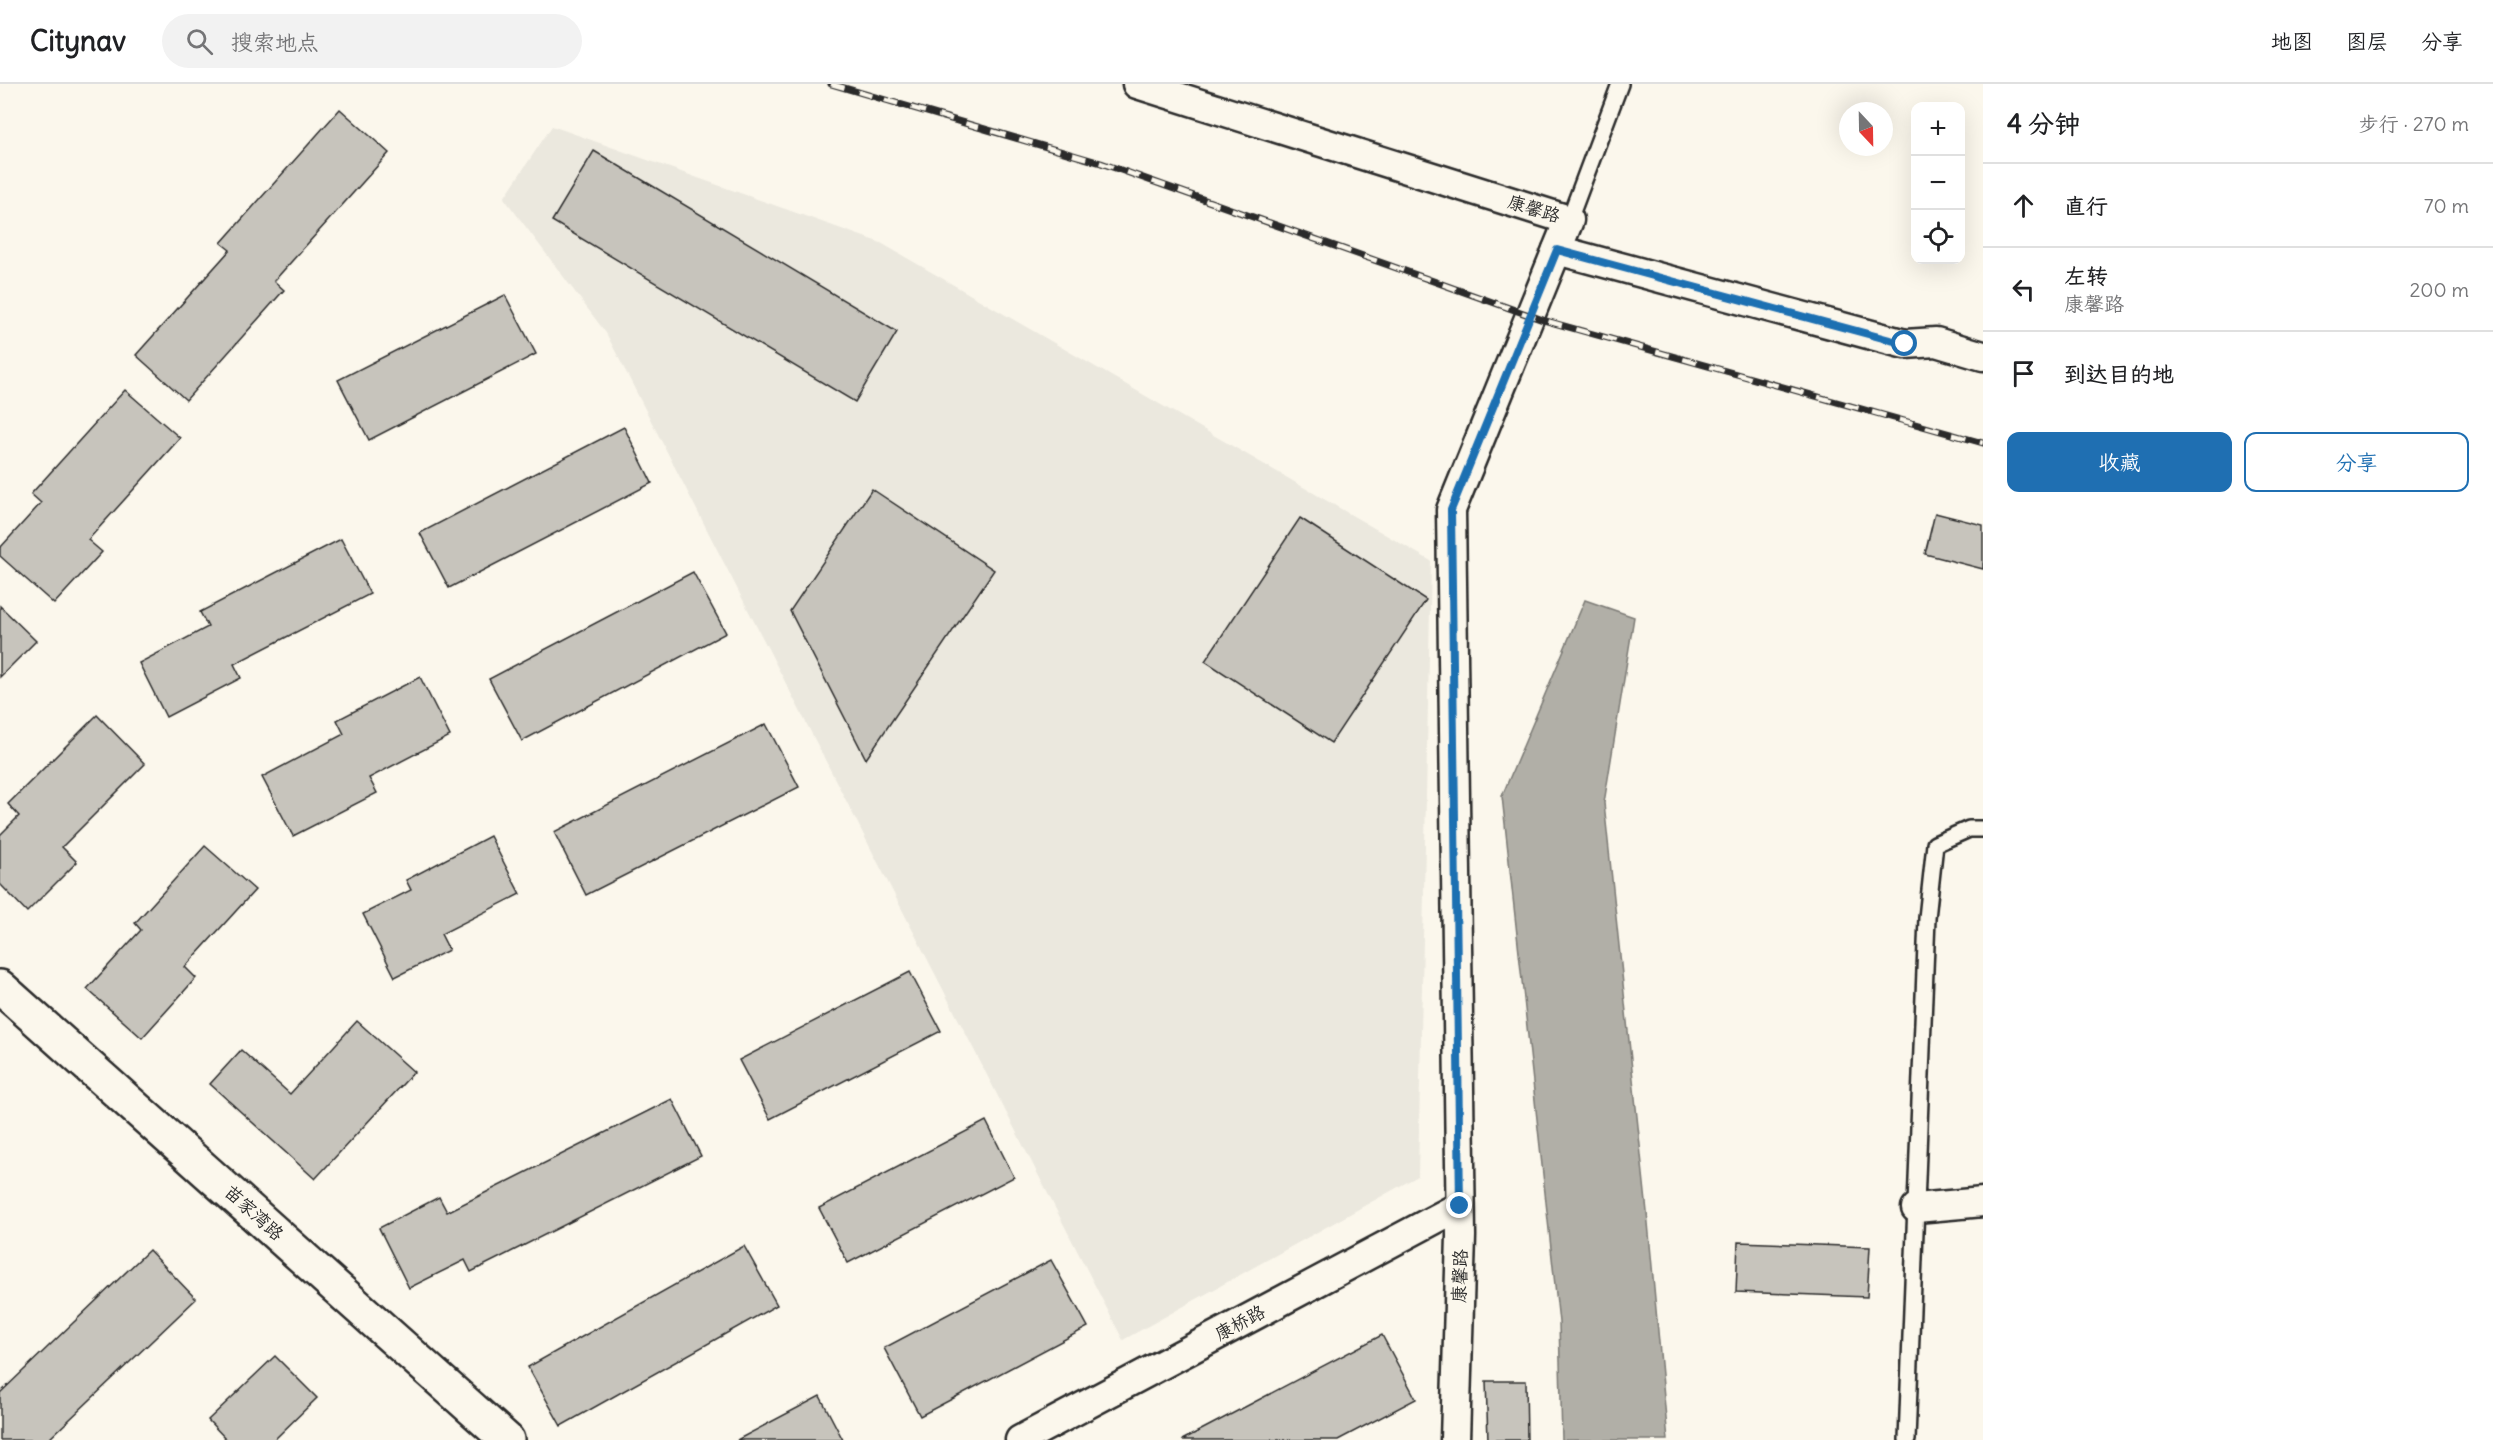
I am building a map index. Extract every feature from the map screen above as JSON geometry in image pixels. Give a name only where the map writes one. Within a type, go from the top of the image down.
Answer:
[{"type":"street","name":"康馨路","points":[[1137,84],[1569,220],[1451,510],[1460,1206],[1455,1440]]},
{"type":"street","points":[[1557,250],[1905,344],[1936,342],[1983,356]]},
{"type":"street","name":"苗家湾路","points":[[0,987],[507,1440]]},
{"type":"street","points":[[1916,1208],[1983,1202]]},
{"type":"street","name":"康桥路","points":[[1020,1440],[1460,1206]]},
{"type":"lane","points":[[1569,220],[1620,84]]},
{"type":"lane","points":[[1907,1440],[1927,918],[1935,844],[1970,829],[1983,829]]},
{"type":"shaded area","points":[[552,126],[881,243],[1431,561],[1418,1176],[1123,1340],[606,333],[504,198]]},
{"type":"shaded area","points":[[1585,600],[1634,617],[1604,803],[1647,1212],[1668,1440],[1562,1440],[1559,1322],[1502,796]]},
{"type":"building","points":[[340,109],[389,153],[274,281],[284,290],[186,400],[136,355],[230,250],[221,243]]},
{"type":"building","points":[[594,151],[897,332],[855,402],[552,221]]},
{"type":"building","points":[[505,295],[536,354],[369,440],[338,380]]},
{"type":"building","points":[[125,390],[180,438],[88,540],[102,552],[54,604],[0,556],[0,548],[41,503],[31,494]]},
{"type":"building","points":[[624,427],[652,483],[449,588],[420,533]]},
{"type":"building","points":[[872,489],[994,570],[866,759],[790,611]]},
{"type":"building","points":[[1935,513],[1983,525],[1983,569],[1925,554]]},
{"type":"building","points":[[1300,518],[1426,600],[1331,743],[1205,661]]},
{"type":"building","points":[[341,539],[370,594],[234,664],[241,678],[166,717],[139,663],[208,627],[200,612]]},
{"type":"building","points":[[693,572],[726,633],[522,741],[489,679]]},
{"type":"building","points":[[0,606],[36,641],[0,677]]},
{"type":"building","points":[[420,677],[450,736],[369,778],[377,793],[293,836],[262,777],[344,734],[337,720]]},
{"type":"building","points":[[97,715],[145,764],[62,847],[77,862],[27,912],[0,884],[0,835],[19,816],[8,804]]},
{"type":"building","points":[[766,724],[799,787],[586,895],[554,832]]},
{"type":"building","points":[[490,836],[520,894],[441,934],[449,950],[395,977],[363,914],[411,890],[406,880]]},
{"type":"building","points":[[205,846],[255,890],[185,967],[196,978],[142,1038],[87,989],[141,930],[135,923]]},
{"type":"building","points":[[910,972],[941,1031],[770,1119],[739,1060]]},
{"type":"building","points":[[357,1021],[414,1072],[315,1179],[210,1084],[241,1050],[290,1094]]},
{"type":"building","points":[[672,1099],[701,1156],[471,1272],[465,1260],[409,1288],[379,1228],[439,1197],[447,1212]]},
{"type":"building","points":[[986,1121],[1014,1177],[848,1263],[819,1208]]},
{"type":"building","points":[[1738,1242],[1870,1247],[1867,1297],[1736,1292]]},
{"type":"building","points":[[744,1246],[777,1305],[561,1426],[528,1367]]},
{"type":"building","points":[[149,1250],[196,1299],[48,1440],[0,1440],[0,1393]]},
{"type":"building","points":[[1051,1260],[1088,1327],[920,1416],[884,1348]]},
{"type":"building","points":[[1382,1335],[1416,1399],[1338,1440],[1182,1440]]},
{"type":"building","points":[[275,1356],[317,1398],[274,1440],[227,1440],[208,1420]]},
{"type":"building","points":[[1486,1381],[1526,1381],[1527,1440],[1488,1440]]},
{"type":"building","points":[[820,1396],[843,1440],[737,1440]]},
{"type":"railway","points":[[831,84],[1101,163],[1543,320],[1983,443]]},
{"type":"route","points":[[1460,1206],[1451,510],[1557,250],[1905,344]]}]
